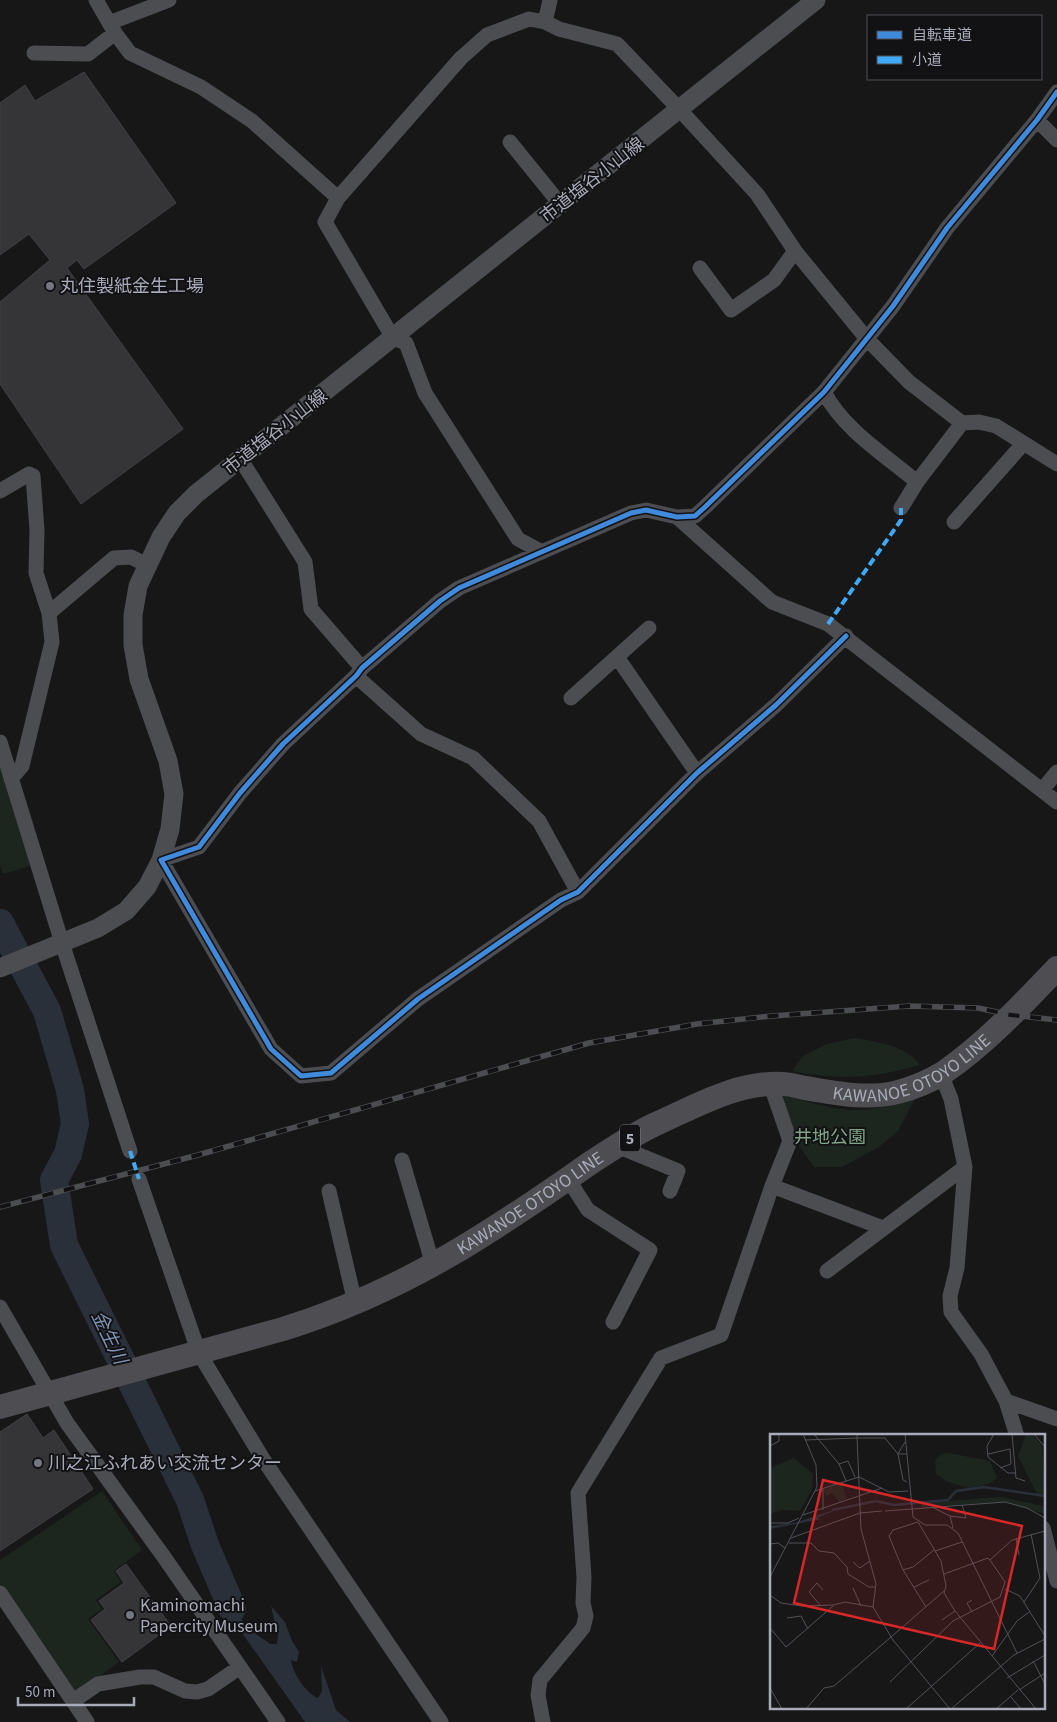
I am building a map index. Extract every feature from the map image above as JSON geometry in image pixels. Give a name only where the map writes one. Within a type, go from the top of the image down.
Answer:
[{"type":"main road","name":"KAWANOE OTOYO LINE","points":[[0,1407],[292,1327],[355,1303],[433,1265],[483,1235],[617,1146],[655,1124],[717,1096],[744,1087],[770,1083],[852,1095],[872,1096],[896,1092],[918,1085],[941,1074],[1011,1015],[1057,968]]},
{"type":"street","points":[[96,0],[112,28],[130,53],[201,87],[252,121],[338,198]]},
{"type":"street","points":[[34,54],[88,54],[112,28],[169,0]]},
{"type":"street","points":[[545,22],[550,0]]},
{"type":"street","name":"市道塩谷小山線","points":[[0,968],[98,928],[126,911],[147,886],[161,860],[170,829],[174,794],[168,761],[138,679],[133,645],[133,615],[138,586],[147,565],[161,537],[177,513],[196,494],[816,0]]},
{"type":"street","points":[[542,552],[518,539],[425,393],[406,343],[393,338],[325,222],[338,198],[461,58],[487,34],[529,19],[617,44],[757,194],[795,251],[867,338],[909,382],[962,423],[979,422],[996,426],[1057,464]]},
{"type":"street","points":[[846,636],[776,705],[697,773],[578,892],[561,900],[418,998],[331,1073],[301,1076],[270,1049],[161,860],[199,847],[240,793],[283,744],[359,672],[440,601],[459,588],[631,513],[646,510],[677,517],[695,516],[824,392],[893,306],[947,228],[1037,120],[1057,92]]},
{"type":"street","points":[[1037,120],[1057,140]]},
{"type":"street","points":[[510,142],[560,204]]},
{"type":"street","points":[[700,268],[731,310],[774,280],[795,251]]},
{"type":"street","points":[[824,392],[830,403],[857,433],[917,482]]},
{"type":"street","points":[[901,508],[917,482],[962,423]]},
{"type":"street","points":[[954,522],[1023,444]]},
{"type":"street","points":[[241,460],[305,562],[311,609],[359,672],[421,734],[473,758],[538,821],[578,892]]},
{"type":"street","points":[[0,491],[29,474],[33,476],[37,530],[36,573],[49,613],[52,642],[22,766],[11,779]]},
{"type":"street","points":[[677,517],[772,602],[828,624],[846,636],[1057,802]]},
{"type":"street","points":[[49,613],[114,558],[132,557],[147,565]]},
{"type":"street","points":[[572,698],[649,628]]},
{"type":"street","points":[[616,657],[697,773]]},
{"type":"street","points":[[0,742],[58,944],[130,1151]]},
{"type":"street","points":[[1042,790],[1057,772]]},
{"type":"street","points":[[941,1074],[951,1099],[965,1167],[957,1268],[950,1296],[951,1312],[981,1354],[1006,1401],[1015,1434]]},
{"type":"street","points":[[544,1722],[538,1695],[540,1680],[583,1628],[586,1616],[583,1603],[584,1577],[578,1493],[661,1358],[721,1335],[772,1186],[790,1141],[770,1083]]},
{"type":"street","points":[[617,1146],[678,1171],[670,1191]]},
{"type":"street","points":[[402,1160],[433,1265]]},
{"type":"street","points":[[827,1271],[965,1167]]},
{"type":"street","points":[[139,1179],[199,1354],[263,1459],[441,1722]]},
{"type":"street","points":[[568,1179],[588,1210],[650,1250],[613,1322]]},
{"type":"street","points":[[772,1186],[883,1228]]},
{"type":"street","points":[[329,1191],[355,1303]]},
{"type":"street","points":[[0,1307],[67,1423],[278,1722]]},
{"type":"street","points":[[1006,1401],[1057,1419]]},
{"type":"street","points":[[1044,1532],[1057,1581]]},
{"type":"street","points":[[0,1593],[87,1722]]},
{"type":"street","points":[[73,1701],[98,1684],[140,1677],[154,1677],[185,1691],[197,1692],[208,1689],[240,1667]]},
{"type":"green space","points":[[0,760],[33,865],[3,874],[0,865]]},
{"type":"green space","name":"井地公園","points":[[855,1038],[882,1043],[899,1049],[914,1058],[920,1065],[887,1073],[856,1077],[826,1076],[792,1071],[803,1056],[827,1044]]},
{"type":"green space","name":"井地公園","points":[[782,1095],[846,1110],[885,1107],[915,1099],[898,1131],[879,1147],[842,1167],[814,1167],[797,1143]]},
{"type":"green space","points":[[102,1491],[142,1550],[114,1571],[121,1582],[96,1600],[102,1609],[88,1619],[119,1662],[74,1695],[0,1585],[0,1560]]},
{"type":"shaded area","points":[[195,1531],[239,1616],[249,1629],[270,1644],[277,1644],[278,1636],[271,1606],[285,1622],[292,1641],[299,1652],[297,1662],[291,1660],[300,1682],[318,1698],[322,1691],[321,1666],[336,1710],[350,1722],[305,1722],[235,1623]]},
{"type":"building","name":"丸住製紙金生工場","points":[[84,72],[176,203],[84,269],[77,260],[67,268],[183,429],[81,504],[0,384],[0,302],[50,260],[29,234],[0,255],[0,103],[25,85],[35,101]]},
{"type":"building","name":"川之江ふれあい交流センター","points":[[27,1414],[43,1438],[54,1430],[93,1489],[0,1551],[0,1432]]},
{"type":"building","name":"Kaminomachi Papercity Museum","points":[[126,1564],[171,1626],[122,1662],[91,1620],[105,1609],[99,1601],[124,1583],[116,1571]]},
{"type":"waterway","name":"金生川","points":[[0,923],[47,1011],[70,1090],[75,1124],[68,1154],[54,1180],[64,1245],[190,1500],[205,1545],[232,1608]]},
{"type":"railway","points":[[0,1207],[198,1155],[589,1043],[697,1024],[772,1016],[909,1006],[978,1008],[1011,1015],[1057,1020]]},
{"type":"marked path","points":[[828,624],[901,520],[901,508]]},
{"type":"marked path","points":[[130,1151],[139,1179]]},
{"type":"cycle path","points":[[846,636],[776,705],[697,773],[578,892],[561,900],[418,999],[331,1073],[301,1076],[271,1049],[161,860],[199,847],[240,793],[283,744],[356,676],[362,668],[440,601],[459,588],[631,513],[646,510],[677,517],[695,516],[824,392],[893,306],[947,228],[1037,120],[1057,92]]},
{"type":"place","name":"丸住製紙金生工場","points":[[50,286]]},
{"type":"place","name":"川之江ふれあい交流センター","points":[[38,1463]]},
{"type":"place","name":"Kaminomachi Papercity Museum","points":[[130,1615]]}]
